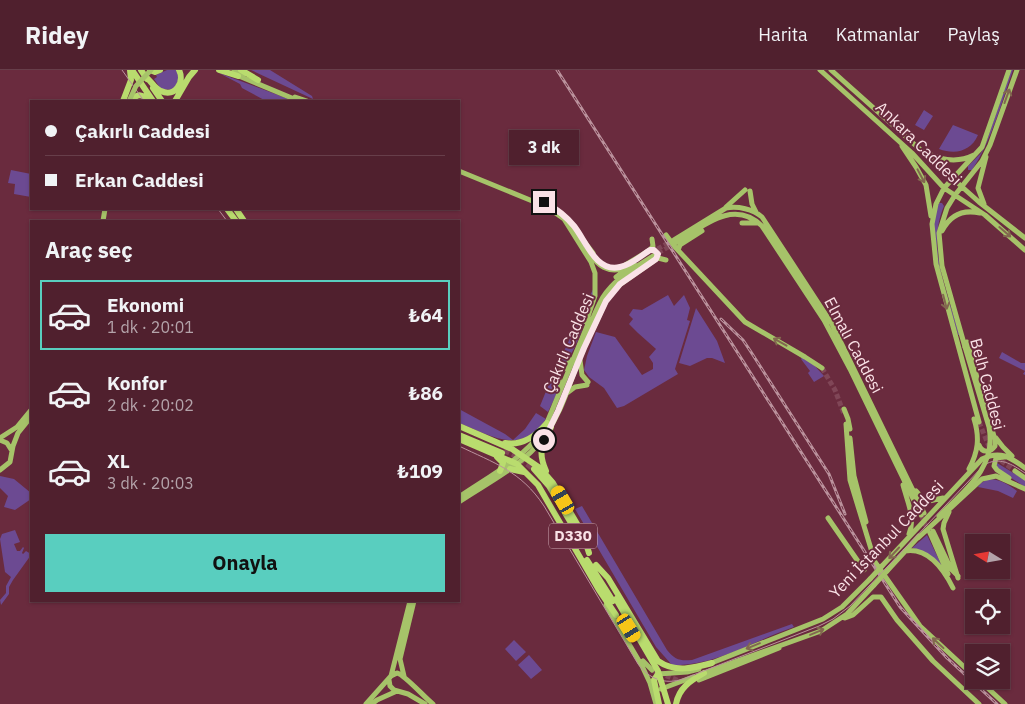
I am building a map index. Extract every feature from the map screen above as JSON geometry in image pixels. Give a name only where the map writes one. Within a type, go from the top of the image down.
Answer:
[{"type":"highway","points":[[131,70],[128,100],[141,95],[150,100]]},
{"type":"highway","points":[[131,70],[151,100]]},
{"type":"highway","points":[[141,70],[148,72],[160,70]]},
{"type":"highway","points":[[148,72],[160,91],[170,93],[177,89],[180,84],[182,76],[179,70]]},
{"type":"highway","points":[[176,100],[188,77],[195,70]]},
{"type":"highway","points":[[219,70],[237,72],[258,80]]},
{"type":"highway","points":[[148,72],[162,100]]},
{"type":"highway","points":[[460,428],[491,440],[509,444],[519,443],[532,437],[549,425]]},
{"type":"highway","points":[[549,425],[541,451],[542,460],[548,477],[583,534],[589,552]]},
{"type":"highway","points":[[460,429],[502,451]]},
{"type":"highway","points":[[460,435],[502,451]]},
{"type":"highway","points":[[460,439],[523,455],[599,590],[616,615]]},
{"type":"highway","points":[[491,440],[514,463],[548,477]]},
{"type":"highway","points":[[500,471],[503,463],[502,451]]},
{"type":"highway","points":[[510,469],[533,471]]},
{"type":"highway","name":"D330","points":[[533,471],[549,486],[589,552],[593,565]]},
{"type":"highway","name":"D330","points":[[533,471],[614,600],[653,668],[667,704]]},
{"type":"highway","points":[[593,565],[616,615]]},
{"type":"highway","points":[[593,565],[608,578],[658,661],[668,667],[677,669],[693,668],[712,663]]},
{"type":"highway","points":[[655,672],[654,680],[659,704]]},
{"type":"highway","points":[[674,704],[686,685],[704,674]]},
{"type":"highway","points":[[659,704],[661,699],[666,696],[672,699],[674,704]]},
{"type":"main road","points":[[225,70],[237,72],[297,100]]},
{"type":"main road","name":"Ankara Caddesi","points":[[820,70],[896,138],[927,168],[944,188],[985,215],[1025,250]]},
{"type":"main road","name":"Ankara Caddesi","points":[[831,70],[979,202],[1025,238]]},
{"type":"main road","name":"Belh Caddesi","points":[[979,422],[952,329],[936,264],[932,241],[932,219],[935,206],[944,188],[978,152],[986,139],[1009,70]]},
{"type":"main road","points":[[985,207],[979,194],[979,184],[989,147],[1017,70]]},
{"type":"main road","points":[[128,100],[132,86],[148,72]]},
{"type":"main road","points":[[258,80],[304,100]]},
{"type":"main road","points":[[896,138],[923,179],[932,219]]},
{"type":"main road","name":"Belh Caddesi","points":[[989,147],[946,211],[942,220],[939,239],[942,266],[989,430],[989,454]]},
{"type":"main road","points":[[921,150],[936,157],[952,160],[966,159],[978,152]]},
{"type":"main road","points":[[927,168],[933,170],[936,166],[934,161]]},
{"type":"main road","points":[[969,162],[966,166],[967,172],[975,170]]},
{"type":"main road","points":[[460,167],[556,208],[576,228],[597,259],[607,267],[622,267],[653,254],[666,260]]},
{"type":"main road","points":[[460,171],[540,204],[556,212],[564,219],[591,262],[596,278],[595,296],[583,329],[582,340]]},
{"type":"main road","points":[[737,215],[720,216],[674,241],[723,209],[747,190],[756,212]]},
{"type":"main road","points":[[935,206],[938,202],[944,202],[946,211]]},
{"type":"main road","points":[[975,208],[973,206],[974,203],[979,202]]},
{"type":"main road","points":[[756,212],[732,207],[723,209],[710,214],[675,235],[666,235],[745,322],[805,356],[822,368]]},
{"type":"main road","name":"Elmalı Caddesi","points":[[737,215],[753,219],[765,230],[824,320],[850,369],[898,470],[923,514],[832,324],[766,222],[756,212]]},
{"type":"main road","points":[[939,239],[945,225],[957,214],[969,212],[985,215]]},
{"type":"main road","points":[[678,250],[682,243],[721,219],[737,215]]},
{"type":"main road","points":[[567,218],[592,258],[602,268],[616,271],[635,264]]},
{"type":"main road","points":[[742,223],[759,224]]},
{"type":"main road","points":[[652,239],[653,254]]},
{"type":"main road","name":"Çakırlı Caddesi","points":[[514,463],[536,447],[564,398],[582,340],[596,305],[604,291],[619,275],[653,254]]},
{"type":"main road","name":"Çakırlı Caddesi","points":[[549,425],[561,390],[584,348],[598,306],[606,292],[621,277],[653,254]]},
{"type":"main road","name":"Belh Caddesi","points":[[958,322],[965,336],[993,433]]},
{"type":"main road","name":"Belh Caddesi","points":[[952,329],[956,355],[976,426],[978,441]]},
{"type":"main road","points":[[561,390],[558,372],[578,356],[582,375],[587,384],[572,389],[564,398]]},
{"type":"main road","points":[[844,409],[850,423],[854,476],[867,524],[872,552]]},
{"type":"main road","points":[[12,454],[10,446],[0,439],[17,427],[30,411]]},
{"type":"main road","points":[[0,470],[10,462],[18,433],[30,418]]},
{"type":"main road","points":[[846,424],[850,475],[877,565],[920,626],[965,668]]},
{"type":"main road","points":[[978,441],[982,449],[992,450],[996,443],[993,433]]},
{"type":"main road","points":[[993,433],[1002,447],[1025,468]]},
{"type":"main road","points":[[962,478],[975,458],[978,441]]},
{"type":"main road","name":"Yeni İstanbul Caddesi","points":[[656,690],[821,631],[847,614],[977,478],[984,468],[989,454]]},
{"type":"main road","points":[[962,478],[980,461],[996,454],[1009,457],[1025,468]]},
{"type":"main road","points":[[1024,488],[995,469],[994,462],[996,458],[1002,457],[1025,468]]},
{"type":"main road","points":[[460,499],[510,469],[514,463]]},
{"type":"main road","points":[[460,499],[514,463]]},
{"type":"main road","points":[[898,470],[912,516],[913,525],[906,540]]},
{"type":"main road","points":[[1015,471],[1025,478]]},
{"type":"main road","points":[[918,538],[976,484],[988,476],[999,477],[1024,488]]},
{"type":"main road","name":"Yeni İstanbul Caddesi","points":[[655,672],[690,671],[823,619],[842,607],[962,478]]},
{"type":"main road","points":[[910,484],[922,498],[929,501],[938,500],[951,492]]},
{"type":"main road","points":[[905,552],[914,550],[922,552],[945,572],[953,588],[931,532],[951,569],[959,578],[943,529],[952,508]]},
{"type":"main road","points":[[828,518],[864,570]]},
{"type":"main road","points":[[599,590],[643,667],[659,704]]},
{"type":"main road","points":[[841,618],[853,615],[876,596],[881,598],[933,661],[979,704]]},
{"type":"main road","points":[[410,602],[390,678],[391,689],[425,704]]},
{"type":"main road","points":[[372,704],[406,686],[400,659],[414,602]]},
{"type":"main road","points":[[616,615],[644,663],[655,672]]},
{"type":"main road","name":"Yeni İstanbul Caddesi","points":[[698,680],[774,651],[790,642]]},
{"type":"main road","points":[[366,704],[397,673],[405,677],[433,704]]},
{"type":"main road","points":[[989,689],[1005,704]]},
{"type":"shaded area","points":[[167,70],[176,70],[180,76],[174,90],[161,89],[154,79],[157,77],[156,75]]},
{"type":"shaded area","points":[[251,70],[270,70],[312,96],[313,99]]},
{"type":"shaded area","points":[[1011,70],[1013,70],[991,134],[979,158],[972,170],[968,170],[968,166],[981,153],[987,140]]},
{"type":"shaded area","points":[[219,73],[291,100],[264,100],[242,88],[240,84]]},
{"type":"shaded area","points":[[924,110],[933,116],[924,130],[915,125]]},
{"type":"shaded area","points":[[953,125],[978,135],[971,145],[962,150],[951,152],[939,149]]},
{"type":"shaded area","points":[[11,170],[30,174],[30,197],[14,194],[15,184],[8,183]]},
{"type":"shaded area","points":[[939,203],[942,203],[944,206],[937,238],[938,254],[945,287],[960,335],[958,335],[939,269],[934,232],[935,216]]},
{"type":"shaded area","points":[[595,285],[587,317],[579,337],[570,357],[564,366],[560,367],[558,364]]},
{"type":"shaded area","points":[[668,295],[674,306],[684,295],[690,308],[687,320],[690,321],[675,369],[678,374],[624,406],[617,408],[604,388],[589,377],[584,370],[596,332],[615,337],[642,375],[653,369],[653,363],[649,357],[656,349],[629,324],[633,319],[629,315],[633,309],[642,310]]},
{"type":"shaded area","points":[[696,308],[717,341],[725,363],[707,358],[690,366],[679,363]]},
{"type":"shaded area","points":[[1002,352],[1021,363],[1025,363],[1025,371],[999,358]]},
{"type":"shaded area","points":[[802,357],[813,364],[824,376],[814,382],[808,373],[810,371],[801,359]]},
{"type":"shaded area","points":[[554,377],[558,380],[558,391],[548,412],[540,406],[551,379]]},
{"type":"shaded area","points":[[460,410],[513,440],[506,440],[460,423]]},
{"type":"shaded area","points":[[536,413],[546,419],[526,437],[513,440],[525,429]]},
{"type":"shaded area","points":[[997,463],[1025,480],[1025,487],[996,468]]},
{"type":"shaded area","points":[[0,476],[14,479],[30,492],[30,500],[15,510],[4,507],[8,496],[0,488]]},
{"type":"shaded area","points":[[988,479],[1004,482],[1017,491],[1013,498],[998,491],[978,487]]},
{"type":"shaded area","points":[[582,506],[667,650],[675,658],[692,660],[792,624],[794,627],[719,657],[688,664],[672,665],[656,647],[575,509]]},
{"type":"shaded area","points":[[15,530],[20,542],[14,544],[17,551],[20,551],[23,547],[22,553],[26,551],[30,553],[30,556],[13,580],[9,587],[9,594],[1,605],[0,600],[6,593],[6,586],[11,577],[5,572],[0,539],[2,534]]},
{"type":"shaded area","points":[[927,535],[943,568],[929,556],[912,548]]},
{"type":"shaded area","points":[[514,640],[526,652],[516,661],[505,649]]},
{"type":"shaded area","points":[[529,655],[542,670],[531,679],[518,665]]},
{"type":"tunnel","points":[[651,253],[673,240]]},
{"type":"tunnel","points":[[658,253],[675,243]]},
{"type":"tunnel","points":[[822,368],[835,390],[844,414]]},
{"type":"tunnel","points":[[979,422],[990,449]]},
{"type":"tunnel","points":[[504,450],[517,456],[534,469]]},
{"type":"tunnel","points":[[995,456],[1015,471]]},
{"type":"tunnel","points":[[921,515],[929,533]]},
{"type":"tunnel","points":[[652,670],[682,682]]},
{"type":"tram line","points":[[122,70],[143,100]]},
{"type":"tram line","points":[[219,210],[226,220]]},
{"type":"tram line","points":[[460,446],[506,469],[526,484],[535,494],[638,664],[647,674],[664,681],[683,679],[833,619],[850,606],[984,465],[1000,461],[1010,464],[1025,473]]},
{"type":"railway","points":[[557,70],[900,607],[947,658],[997,704]]},
{"type":"railway","points":[[721,319],[743,340],[829,474],[845,514]]},
{"type":"route","points":[[544,202],[559,211],[576,228],[604,266],[622,267],[650,250],[654,250],[658,254],[656,259],[615,288],[606,301],[544,440]]}]
